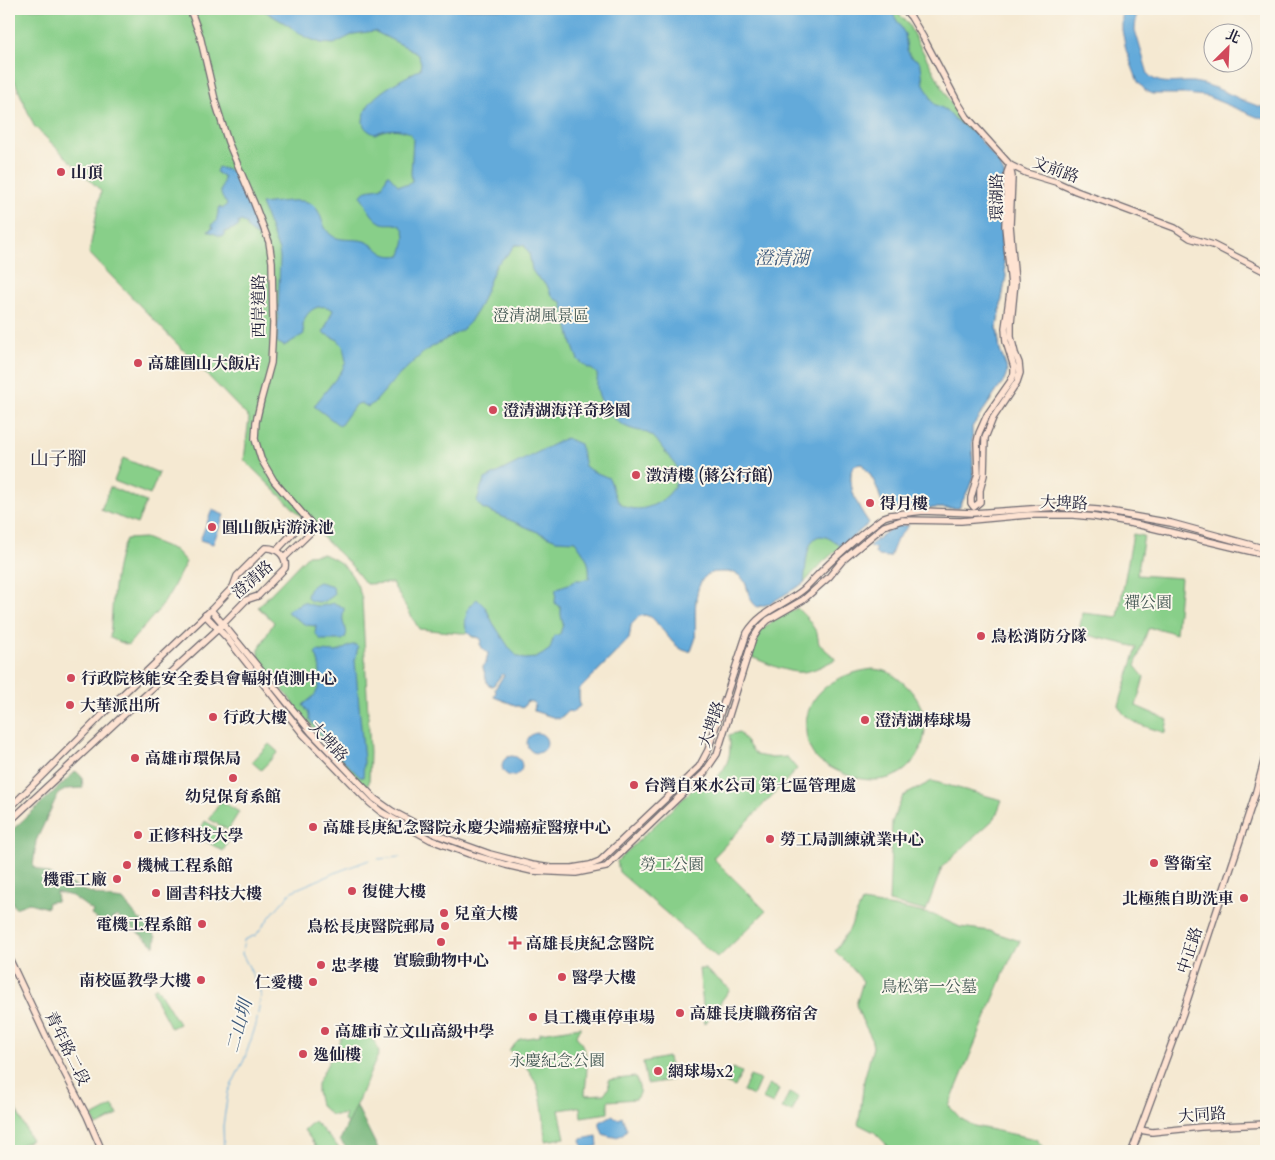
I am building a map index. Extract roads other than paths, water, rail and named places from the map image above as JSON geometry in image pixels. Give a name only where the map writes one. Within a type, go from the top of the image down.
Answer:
[{"type":"main road","name":"西岸道路","points":[[190,9],[200,36],[214,100],[228,142],[269,242],[273,291],[271,364],[256,422],[255,439],[261,459],[274,481],[314,528],[284,558]]},
{"type":"main road","name":"文前路","points":[[904,9],[923,37],[967,117],[1010,165],[1026,173],[1056,182],[1175,228],[1190,238],[1213,244],[1266,272]]},
{"type":"main road","name":"環湖路","points":[[999,404],[985,438],[984,474],[980,490],[980,502],[974,507],[971,503],[971,498],[978,473],[979,433],[987,414],[999,404],[1017,382],[1020,373],[1013,344],[1011,324],[1015,282],[1010,225],[1012,178],[1010,165]]},
{"type":"main road","name":"大埤路","points":[[205,615],[221,626],[311,732],[375,798],[392,811],[437,835],[490,854],[532,865],[551,868],[572,868],[590,865],[600,860],[699,767],[708,750],[747,633],[752,624],[761,616],[803,590],[834,559],[884,517],[906,512],[923,511],[973,513],[1058,507],[1098,510],[1171,522],[1266,549]]},
{"type":"main road","name":"大埤路","points":[[211,610],[221,626],[303,734],[381,812],[431,840],[468,854],[532,871],[576,874],[606,866],[704,773],[717,754],[753,638],[759,628],[768,620],[803,600],[842,561],[884,526],[902,520],[961,521],[1028,515],[1073,515],[1140,524],[1266,555]]},
{"type":"main road","points":[[276,550],[306,519]]},
{"type":"main road","name":"澄清路","points":[[9,809],[122,695],[211,610],[233,587],[237,576],[265,548],[276,550],[284,558],[285,568],[258,596],[246,600],[221,626],[11,815],[9,822]]},
{"type":"main road","name":"中正路","points":[[1132,1151],[1183,1013],[1255,795],[1266,754]]},
{"type":"main road","name":"青年路二段","points":[[9,958],[50,1045],[87,1116],[102,1151]]},
{"type":"main road","name":"大同路","points":[[1140,1130],[1152,1132],[1201,1127],[1266,1124]]},
{"type":"water","name":"澄清湖","points":[[261,9],[818,9],[824,13],[837,15],[844,9],[879,9],[893,14],[905,34],[907,50],[911,57],[918,60],[921,65],[923,82],[934,104],[946,110],[954,119],[975,134],[999,163],[1005,176],[1001,242],[1006,276],[997,327],[1000,351],[1007,373],[1003,382],[972,427],[973,477],[959,508],[893,508],[884,511],[878,491],[870,475],[862,464],[855,465],[851,471],[853,493],[858,506],[869,523],[841,547],[821,536],[815,538],[810,544],[804,583],[769,604],[757,607],[750,598],[745,582],[739,575],[728,572],[709,574],[702,580],[698,588],[695,610],[695,640],[691,651],[685,651],[675,644],[651,617],[639,616],[631,625],[629,639],[579,690],[580,706],[572,712],[568,711],[559,719],[534,711],[535,705],[533,702],[527,701],[523,708],[494,697],[495,689],[504,675],[502,674],[493,686],[488,685],[483,667],[488,653],[480,644],[482,641],[480,638],[469,634],[465,626],[470,605],[477,599],[486,608],[493,623],[510,649],[517,656],[524,659],[536,658],[550,649],[554,636],[560,634],[563,624],[561,608],[555,603],[556,589],[576,580],[589,578],[589,567],[586,558],[575,541],[556,540],[482,508],[477,502],[485,479],[566,438],[580,444],[585,466],[609,478],[619,502],[637,509],[658,503],[667,496],[674,488],[677,468],[651,435],[623,425],[608,413],[597,389],[597,374],[578,360],[572,344],[562,302],[551,295],[547,285],[532,270],[529,253],[524,245],[515,245],[496,265],[480,305],[470,322],[462,330],[425,351],[394,380],[375,402],[368,407],[361,403],[355,405],[340,426],[314,406],[341,372],[346,362],[343,346],[338,340],[323,333],[333,310],[328,307],[318,307],[306,316],[303,326],[304,334],[284,346],[277,342],[280,258],[261,204],[293,201],[310,203],[317,210],[324,226],[333,236],[342,239],[364,241],[385,254],[401,255],[405,237],[403,228],[377,220],[361,196],[368,190],[382,187],[388,174],[398,185],[407,185],[412,181],[413,139],[410,133],[401,130],[388,130],[375,134],[364,126],[363,121],[365,112],[376,96],[420,69],[421,63],[419,56],[410,49],[374,31],[354,34],[334,44],[321,43],[305,37]]},
{"type":"water","points":[[1122,9],[1137,9],[1135,30],[1148,74],[1152,78],[1163,82],[1193,82],[1212,87],[1266,108],[1266,118],[1257,117],[1206,96],[1153,94],[1146,91],[1138,82],[1126,50],[1122,30]]},
{"type":"water","points":[[218,167],[234,172],[258,222],[259,237],[250,232],[245,223],[241,221],[238,223],[238,227],[225,232],[224,236],[208,231],[213,228],[211,225],[216,222],[219,207],[223,209],[227,204],[221,194],[224,177],[216,172]]},
{"type":"water","name":"圓山飯店游泳池","points":[[212,510],[224,515],[213,544],[200,540]]},
{"type":"water","points":[[909,525],[897,539],[890,557],[878,556],[875,553],[876,549],[869,546],[890,529],[896,526]]},
{"type":"water","points":[[319,582],[333,586],[334,595],[322,602],[309,600],[307,597],[309,590]]},
{"type":"water","points":[[303,602],[318,606],[334,604],[344,608],[343,619],[347,633],[345,638],[342,640],[321,640],[315,633],[316,626],[306,625],[289,614],[287,611]]},
{"type":"water","points":[[352,645],[358,647],[355,660],[364,761],[363,777],[360,777],[342,759],[310,720],[308,712],[303,705],[315,695],[318,689],[320,667],[315,653],[317,651],[337,652]]},
{"type":"water","points":[[537,733],[544,736],[547,743],[544,750],[537,753],[530,750],[527,743],[530,736]]},
{"type":"water","points":[[512,756],[519,759],[522,766],[519,773],[512,776],[505,773],[502,766],[505,759]]},
{"type":"water","points":[[613,1115],[619,1119],[622,1117],[627,1129],[622,1135],[616,1137],[603,1134],[600,1126],[600,1122]]},
{"type":"water","points":[[597,1136],[598,1146],[583,1149],[581,1139]]},
{"type":"waterway","name":"二山圳","points":[[378,859],[400,857]]},
{"type":"waterway","name":"二山圳","points":[[224,1151],[223,1126],[228,1092],[244,1060],[256,1025],[261,995],[242,954],[244,940],[256,935],[292,891],[369,860]]},
{"type":"place","name":"山頂","points":[[61,172]]},
{"type":"place","name":"高雄圓山大飯店","points":[[138,363]]},
{"type":"place","name":"澄清湖海洋奇珍園","points":[[493,410]]},
{"type":"place","name":"澂清樓 (蔣公行館)","points":[[636,475]]},
{"type":"place","name":"得月樓","points":[[870,503]]},
{"type":"place","name":"圓山飯店游泳池","points":[[212,527]]},
{"type":"place","name":"鳥松消防分隊","points":[[981,636]]},
{"type":"place","name":"行政院核能安全委員會輻射偵測中心","points":[[71,678]]},
{"type":"place","name":"大華派出所","points":[[70,705]]},
{"type":"place","name":"行政大樓","points":[[213,717]]},
{"type":"place","name":"澄清湖棒球場","points":[[865,720]]},
{"type":"place","name":"高雄市環保局","points":[[135,758]]},
{"type":"place","name":"幼兒保育系館","points":[[233,778]]},
{"type":"place","name":"台灣自來水公司 第七區管理處","points":[[634,785]]},
{"type":"place","name":"高雄長庚紀念醫院永慶尖端癌症醫療中心","points":[[313,827]]},
{"type":"place","name":"正修科技大學","points":[[138,835]]},
{"type":"place","name":"勞工局訓練就業中心","points":[[770,839]]},
{"type":"place","name":"警衛室","points":[[1154,863]]},
{"type":"place","name":"機械工程系館","points":[[127,865]]},
{"type":"place","name":"機電工廠","points":[[117,879]]},
{"type":"place","name":"復健大樓","points":[[352,891]]},
{"type":"place","name":"圖書科技大樓","points":[[156,893]]},
{"type":"place","name":"北極熊自助洗車","points":[[1244,898]]},
{"type":"place","name":"兒童大樓","points":[[444,913]]},
{"type":"place","name":"電機工程系館","points":[[202,924]]},
{"type":"place","name":"鳥松長庚醫院郵局","points":[[445,926]]},
{"type":"place","name":"實驗動物中心","points":[[441,942]]},
{"type":"place","name":"高雄長庚紀念醫院","points":[[515,943]]},
{"type":"place","name":"忠孝樓","points":[[321,965]]},
{"type":"place","name":"醫學大樓","points":[[562,977]]},
{"type":"place","name":"南校區教學大樓","points":[[201,980]]},
{"type":"place","name":"仁愛樓","points":[[313,982]]},
{"type":"place","name":"高雄長庚職務宿舍","points":[[680,1013]]},
{"type":"place","name":"員工機車停車場","points":[[533,1017]]},
{"type":"place","name":"高雄市立文山高級中學","points":[[325,1031]]},
{"type":"place","name":"逸仙樓","points":[[303,1054]]},
{"type":"place","name":"網球場x2","points":[[658,1071]]},
{"type":"district","name":"山子腳","points":[[58,458]]},
{"type":"park label","name":"澄清湖風景區","points":[[541,315]]},
{"type":"park label","name":"禪公園","points":[[1148,602]]},
{"type":"park label","name":"勞工公園","points":[[672,864]]},
{"type":"park label","name":"鳥松第一公墓","points":[[929,986]]},
{"type":"park label","name":"永慶紀念公園","points":[[557,1060]]}]
